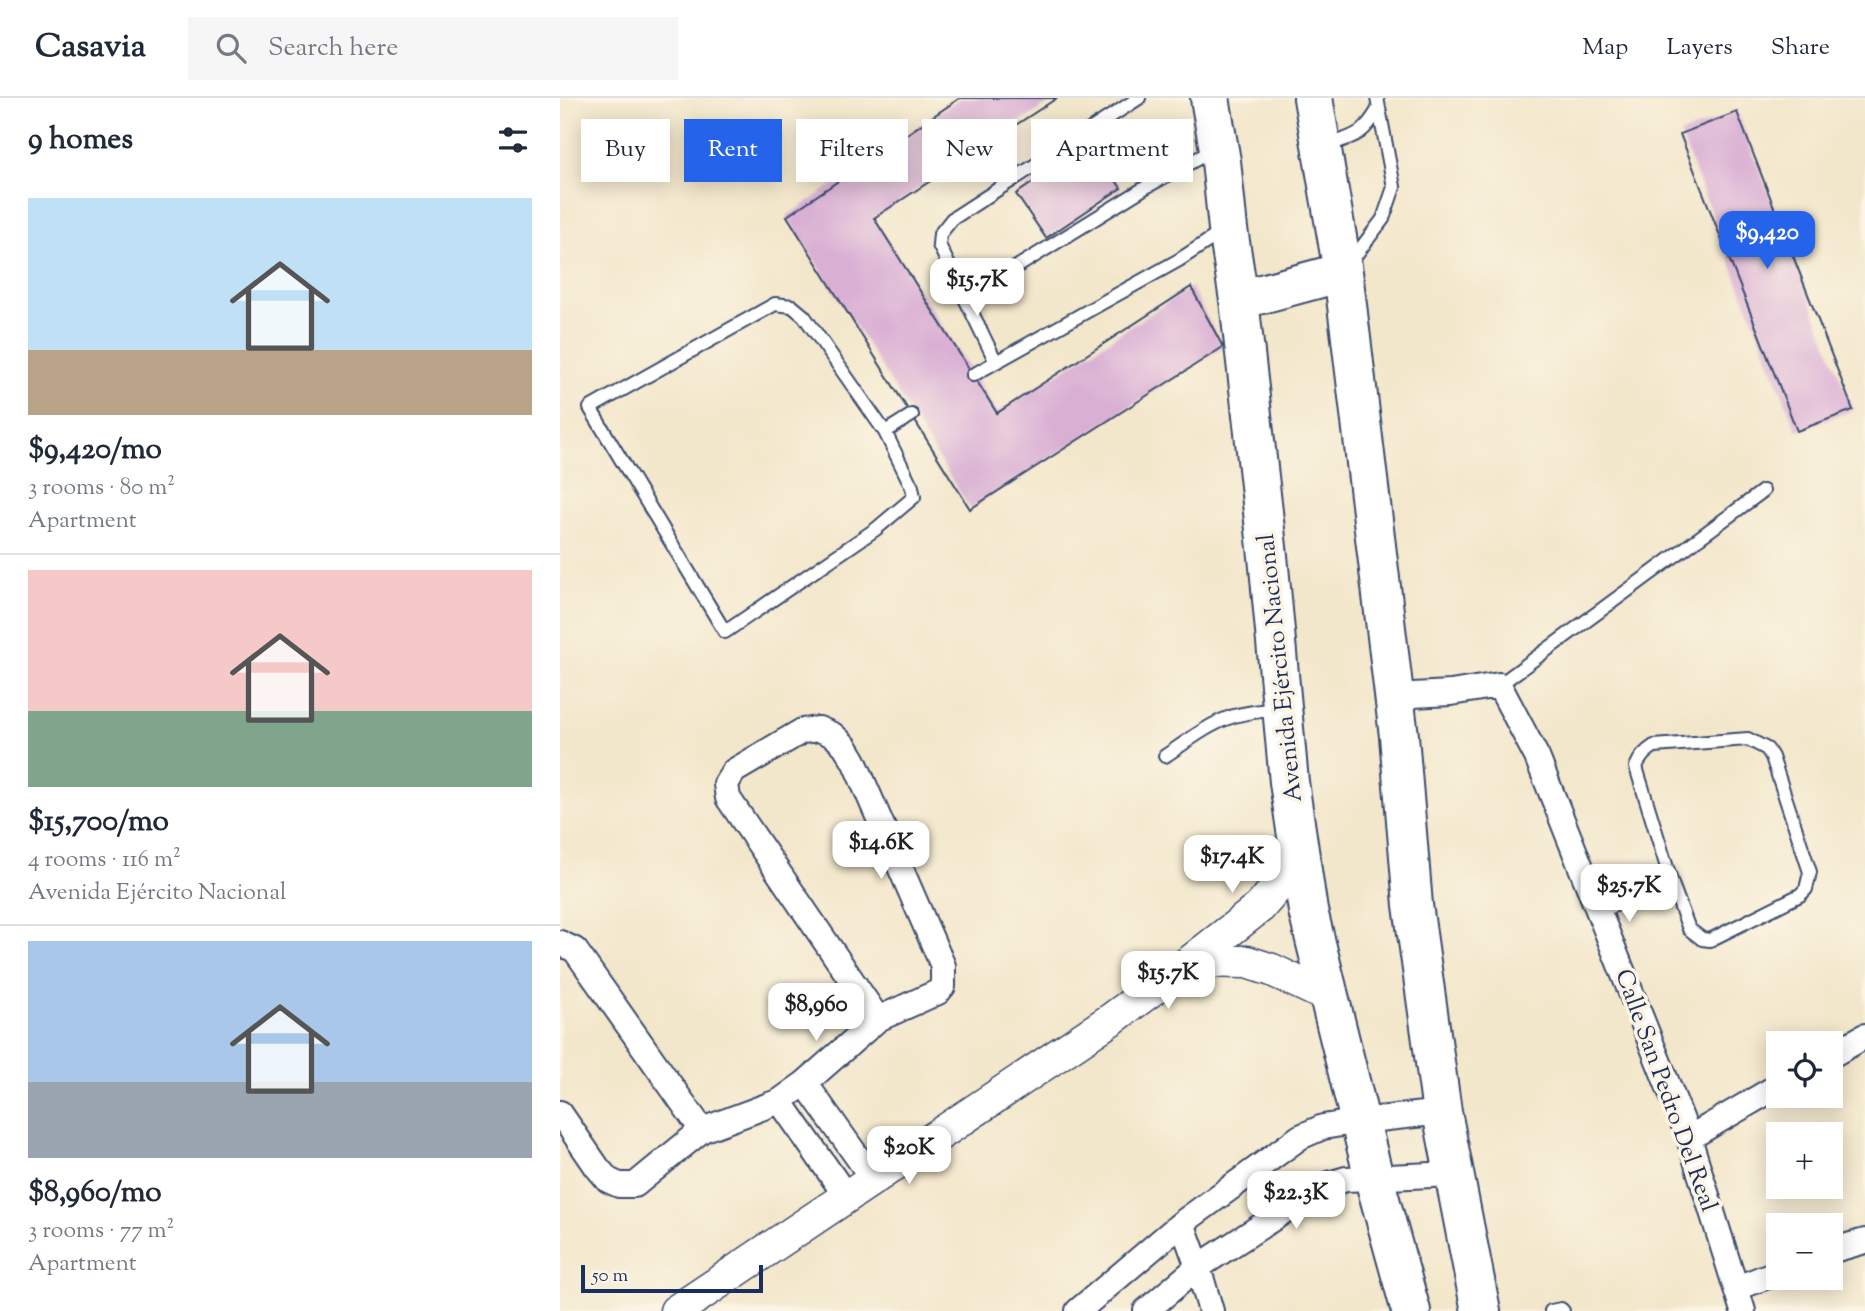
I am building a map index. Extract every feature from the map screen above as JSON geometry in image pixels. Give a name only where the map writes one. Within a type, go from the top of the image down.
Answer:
[{"type":"main road","name":"Avenida Ejército Nacional","points":[[1210,98],[1239,300],[1264,518],[1289,782],[1308,911],[1410,1311]]},
{"type":"main road","points":[[1313,98],[1343,272],[1399,736],[1413,905],[1442,1112],[1481,1311]]},
{"type":"main road","points":[[1239,300],[1343,272]]},
{"type":"street","points":[[1393,696],[1499,685]]},
{"type":"street","name":"Calle San Pedro Del Real","points":[[1499,685],[1536,757],[1689,1138],[1740,1299],[1766,1281]]},
{"type":"street","points":[[560,1113],[608,1180],[619,1185],[635,1185],[702,1130],[780,1101],[805,1083],[878,1019],[938,992],[943,986],[943,966],[854,761],[845,746],[833,735],[819,729],[802,730],[734,771],[726,784],[728,798],[878,1019]]},
{"type":"street","points":[[676,1311],[1113,1018],[1191,961],[1260,907],[1300,853]]},
{"type":"street","points":[[560,943],[575,950],[702,1130]]},
{"type":"street","points":[[1191,961],[1247,962],[1272,970],[1329,997]]},
{"type":"street","points":[[1843,1049],[1865,1036]]},
{"type":"street","points":[[805,1083],[873,1178]]},
{"type":"street","points":[[1689,1138],[1766,1093]]},
{"type":"street","points":[[780,1101],[846,1196]]},
{"type":"street","points":[[1078,1311],[1182,1223],[1300,1137],[1323,1127],[1442,1112]]},
{"type":"street","points":[[1146,1311],[1198,1267],[1323,1186],[1346,1178],[1454,1174]]},
{"type":"street","points":[[1182,1223],[1211,1311]]},
{"type":"street","points":[[1843,1247],[1865,1241]]},
{"type":"lane","points":[[996,362],[939,245],[940,234],[951,219],[1139,98]]},
{"type":"lane","points":[[1322,147],[1363,131],[1369,125],[1380,102]]},
{"type":"lane","points":[[1343,272],[1383,219],[1394,187],[1380,102]]},
{"type":"lane","points":[[965,299],[1146,187],[1218,147]]},
{"type":"lane","points":[[973,375],[1179,260],[1228,229]]},
{"type":"lane","points":[[775,304],[792,306],[804,316],[885,432],[912,487],[914,497],[876,530],[725,632],[590,408],[775,304]]},
{"type":"lane","points":[[885,432],[912,415]]},
{"type":"lane","points":[[1499,685],[1763,491]]},
{"type":"lane","points":[[1165,756],[1228,718],[1282,708]]},
{"type":"lane","points":[[1748,739],[1767,749],[1807,861],[1810,872],[1806,889],[1800,895],[1710,940],[1702,939],[1689,929],[1672,884],[1636,767],[1639,759],[1645,751],[1654,746],[1748,739]]},
{"type":"lane","points":[[1599,911],[1672,884]]},
{"type":"lane","points":[[1551,1311],[1563,1311]]},
{"type":"building","points":[[960,98],[1057,98],[1017,124],[1017,119],[929,119]]},
{"type":"building","points":[[1737,112],[1853,410],[1797,431],[1680,134]]},
{"type":"building","points":[[922,124],[922,182],[929,182],[874,218],[997,413],[1191,287],[1223,347],[970,509],[787,216],[837,182],[908,182],[908,133]]},
{"type":"building","points":[[1034,182],[1117,182],[1121,188],[1046,238],[1016,194]]}]
